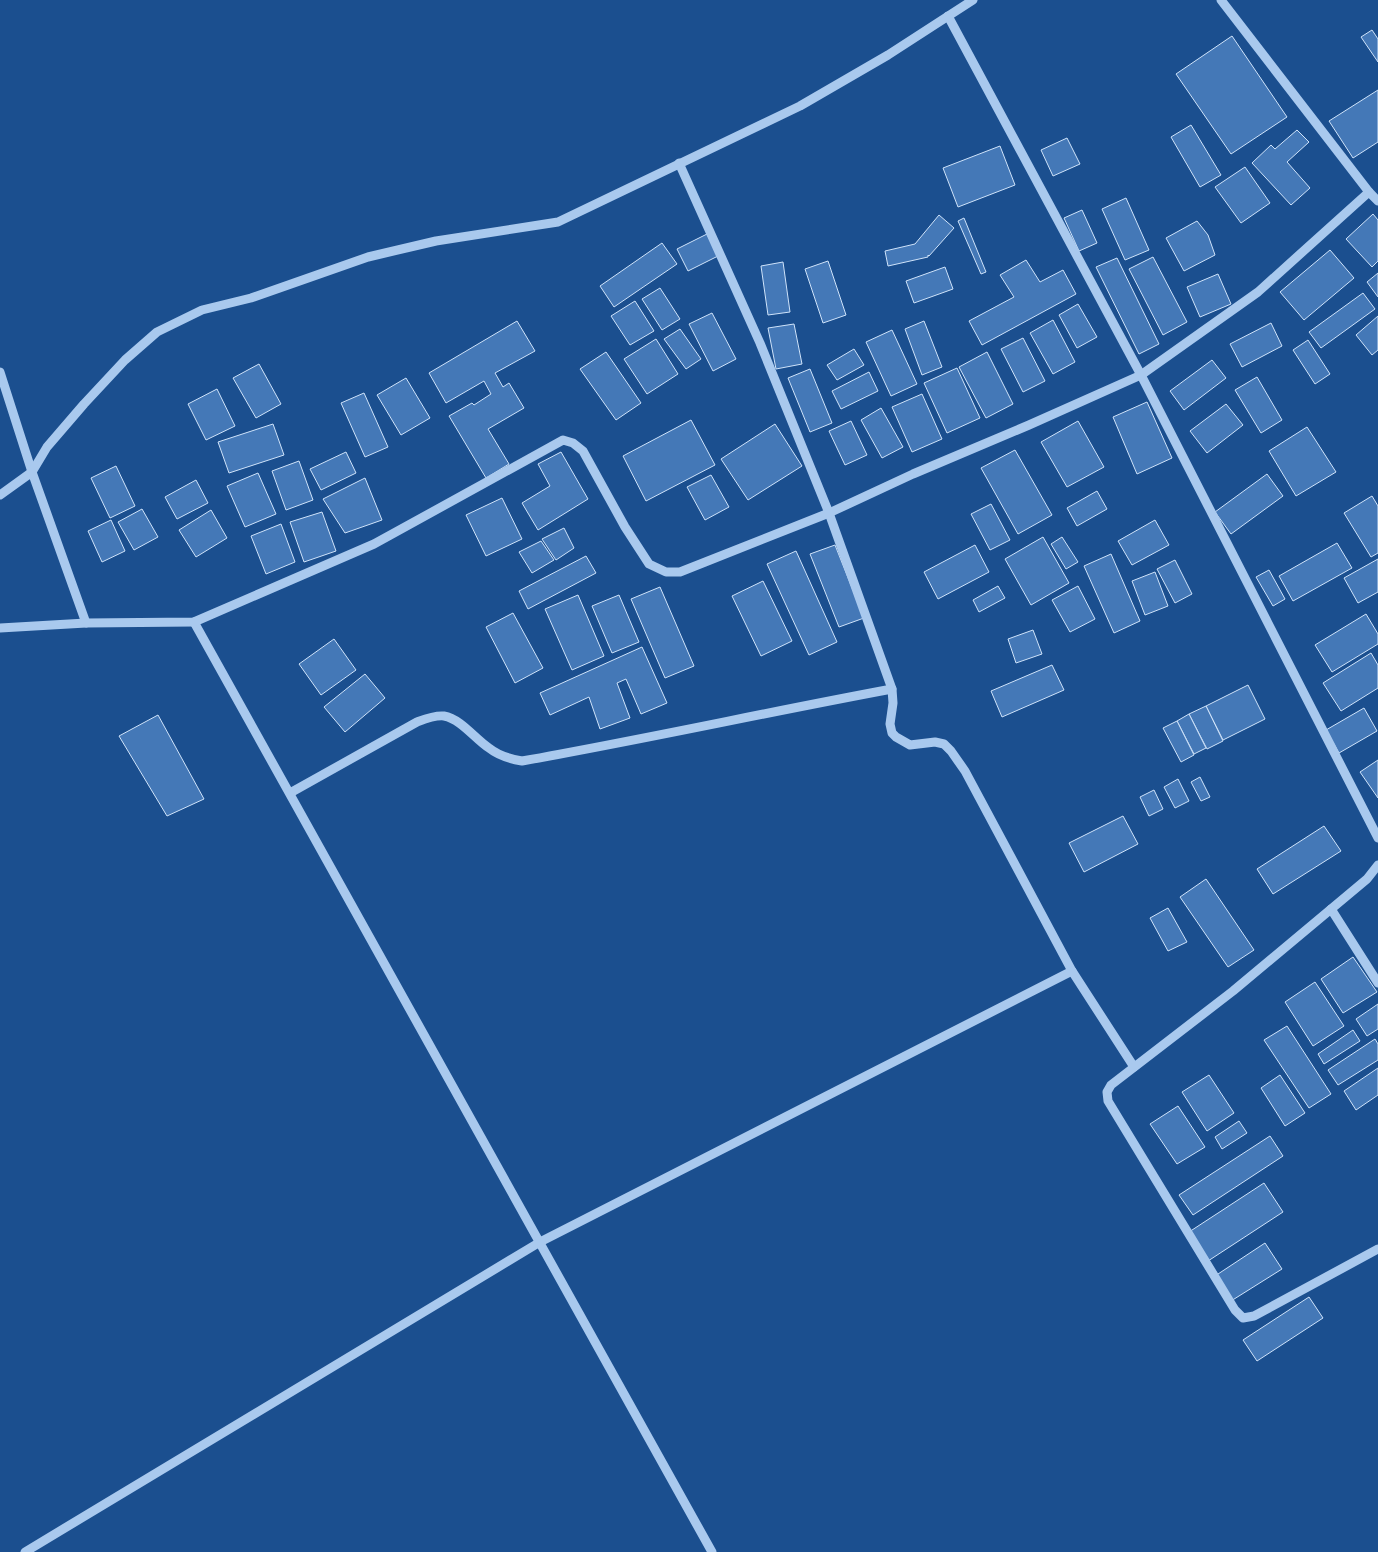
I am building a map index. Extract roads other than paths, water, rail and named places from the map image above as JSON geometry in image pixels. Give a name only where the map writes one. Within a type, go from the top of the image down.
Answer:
[{"type":"street","points":[[0,495],[32,472],[47,448],[78,411],[125,360],[157,332],[202,310],[251,298],[368,257],[436,241],[558,222],[800,106],[888,55],[973,0]]},
{"type":"street","points":[[1221,0],[1369,192],[1378,201]]},
{"type":"street","points":[[948,16],[1141,375],[1378,838]]},
{"type":"street","points":[[679,163],[760,343],[829,513],[892,689],[893,703],[890,724],[892,732],[896,738],[910,745],[935,742],[944,744],[951,751],[974,787],[1072,972],[1134,1067]]},
{"type":"street","points":[[0,628],[86,623],[194,622],[374,544],[563,440],[583,451],[625,527],[649,564],[666,572],[680,572],[829,513],[913,474],[1141,375],[1258,292],[1369,192]]},
{"type":"street","points":[[0,372],[32,472],[86,623]]},
{"type":"street","points":[[194,622],[712,1552]]},
{"type":"street","points":[[290,793],[417,722],[434,717],[444,716],[454,720],[488,748],[510,759],[522,761],[625,743],[760,714],[892,689]]},
{"type":"street","points":[[1378,865],[1367,879],[1233,991],[1111,1084],[1107,1092],[1108,1101],[1234,1310],[1244,1318],[1254,1316],[1378,1249]]},
{"type":"street","points":[[1331,909],[1378,983]]},
{"type":"street","points":[[25,1552],[540,1242],[1072,972]]}]
